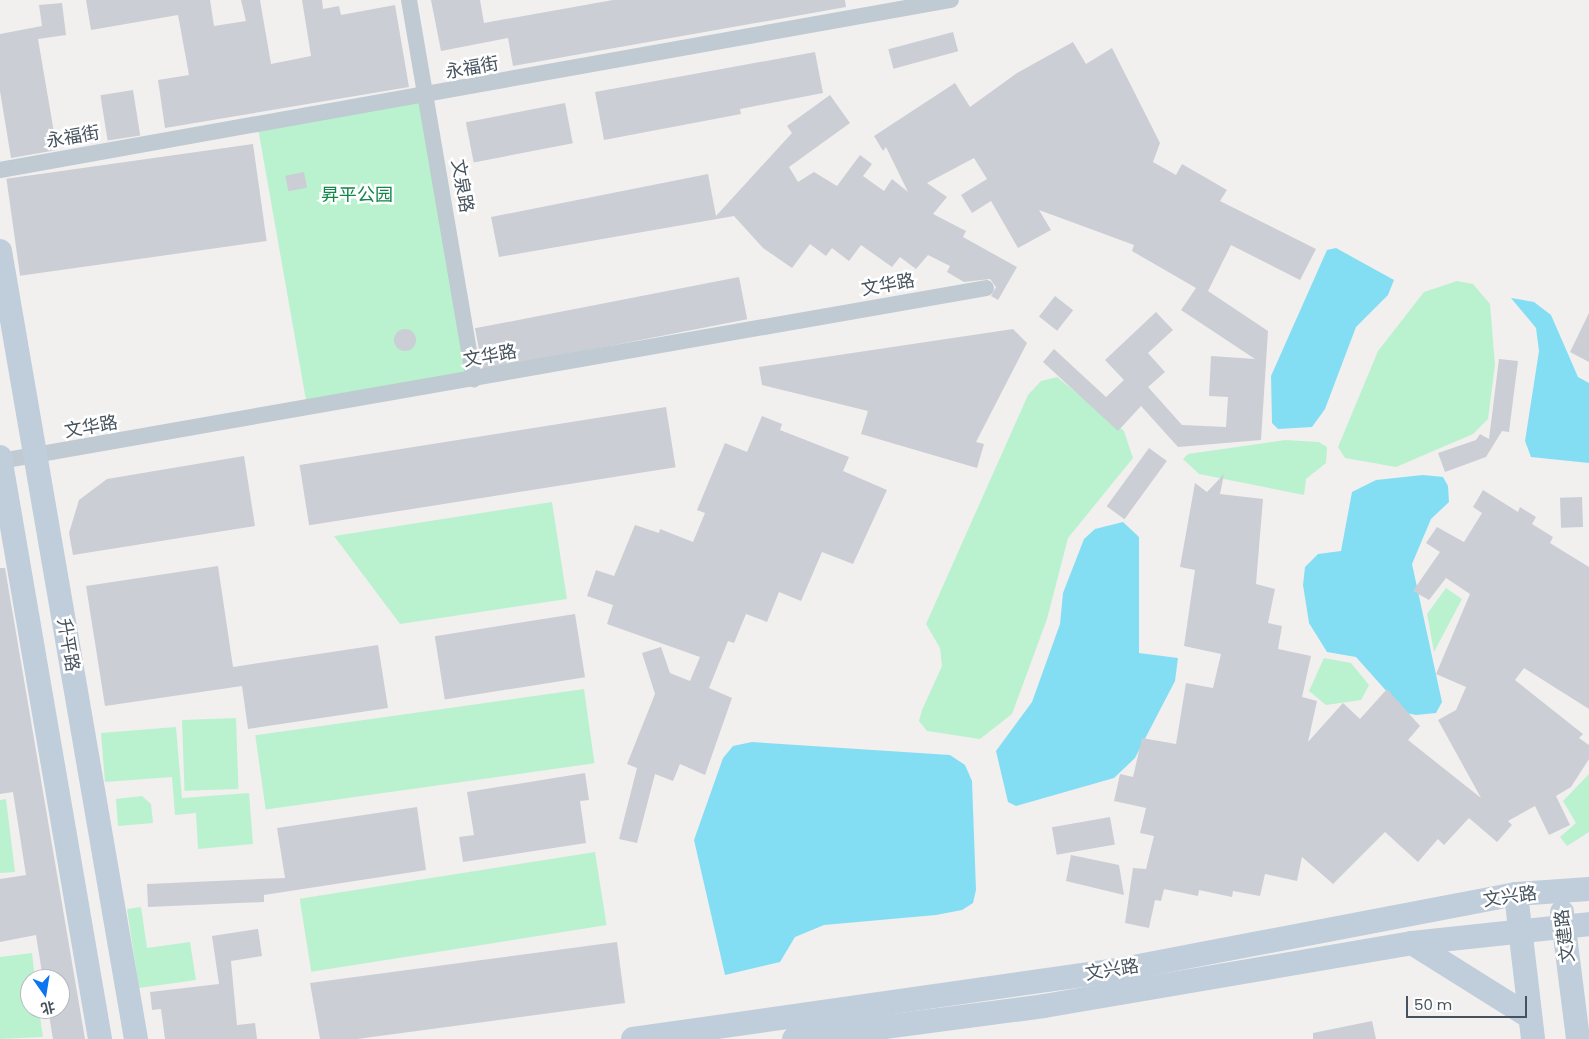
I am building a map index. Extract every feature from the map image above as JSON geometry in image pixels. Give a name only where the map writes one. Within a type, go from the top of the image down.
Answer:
[{"type":"street","name":"文泉路","points":[[409,0],[474,379]]},
{"type":"street","name":"永福街","points":[[0,170],[426,96],[951,0]]},
{"type":"street","name":"升平路","points":[[0,251],[136,1039]]},
{"type":"street","name":"文华路","points":[[0,459],[36,458],[986,288]]},
{"type":"street","name":"升平路","points":[[0,459],[100,1038]]},
{"type":"street","name":"文兴路","points":[[646,1038],[1123,969],[1516,894],[1589,889]]},
{"type":"street","name":"文建路","points":[[1560,892],[1577,1032]]},
{"type":"street","points":[[1516,894],[1532,1028]]},
{"type":"street","name":"文兴路","points":[[794,1039],[828,1037],[1044,1006],[1412,943],[1589,924]]},
{"type":"street","points":[[1412,943],[1532,1028]]},
{"type":"street","points":[[1577,1032],[1589,998]]},
{"type":"green space","name":"昇平公园","points":[[426,96],[476,379],[307,408],[258,126]]},
{"type":"green space","points":[[1457,281],[1473,284],[1490,304],[1495,365],[1488,419],[1473,434],[1396,467],[1345,458],[1338,447],[1378,351],[1424,292]]},
{"type":"green space","points":[[1057,377],[1124,431],[1133,458],[1068,538],[1047,619],[1012,714],[980,739],[927,731],[919,721],[942,666],[940,648],[926,624],[1028,395],[1041,381]]},
{"type":"green space","points":[[1285,440],[1319,442],[1327,447],[1326,463],[1306,479],[1304,495],[1199,474],[1183,459],[1188,454]]},
{"type":"green space","points":[[552,502],[567,599],[400,624],[334,536]]},
{"type":"green space","points":[[1446,588],[1462,599],[1434,652],[1427,614]]},
{"type":"green space","points":[[1324,658],[1351,663],[1369,685],[1361,700],[1326,705],[1309,691]]},
{"type":"green space","points":[[584,689],[594,763],[266,809],[255,735]]},
{"type":"green space","points":[[236,718],[238,789],[185,791],[182,720]]},
{"type":"green space","points":[[176,727],[182,798],[249,793],[253,844],[198,849],[196,813],[175,815],[172,777],[105,782],[101,733]]},
{"type":"green space","points":[[1589,774],[1589,832],[1567,846],[1560,837],[1576,823],[1563,801]]},
{"type":"green space","points":[[142,796],[151,804],[153,823],[118,826],[116,799]]},
{"type":"green space","points":[[6,799],[15,872],[0,873],[0,800]]},
{"type":"green space","points":[[595,852],[607,925],[311,972],[300,899]]},
{"type":"green space","points":[[141,907],[147,948],[190,942],[196,980],[139,988],[127,909]]},
{"type":"green space","points":[[32,953],[34,969],[20,969],[20,1019],[40,1019],[43,1037],[0,1039],[0,957]]},
{"type":"water","points":[[1336,248],[1394,280],[1388,295],[1356,327],[1325,409],[1312,427],[1278,429],[1272,423],[1271,376],[1327,250]]},
{"type":"water","points":[[1511,298],[1534,302],[1551,315],[1578,377],[1589,383],[1589,463],[1531,457],[1525,441],[1539,351],[1536,328]]},
{"type":"water","points":[[1423,475],[1443,477],[1448,486],[1449,502],[1431,519],[1412,564],[1442,702],[1436,713],[1416,715],[1406,713],[1356,657],[1327,652],[1309,623],[1303,585],[1305,567],[1318,554],[1341,551],[1352,492],[1376,480]]},
{"type":"water","points":[[1123,522],[1139,537],[1139,653],[1178,658],[1175,681],[1135,758],[1114,778],[1016,806],[1008,802],[996,751],[1032,702],[1060,624],[1063,593],[1084,539],[1095,529]]},
{"type":"water","points":[[752,742],[950,755],[965,765],[972,781],[976,890],[973,903],[962,910],[936,915],[824,925],[795,937],[780,962],[725,975],[694,840],[723,758],[733,746]]},
{"type":"building","points":[[86,0],[210,0],[214,26],[246,21],[241,0],[260,0],[271,64],[311,56],[302,0],[322,0],[323,9],[339,6],[341,15],[395,5],[409,87],[165,128],[158,80],[189,75],[178,15],[91,30]]},
{"type":"building","points":[[431,0],[480,0],[484,23],[613,0],[845,0],[846,7],[513,66],[508,38],[441,51]]},
{"type":"building","points":[[62,3],[66,35],[38,39],[57,150],[11,158],[0,91],[0,34],[42,26],[39,5]]},
{"type":"building","points":[[953,32],[958,51],[893,69],[888,49]]},
{"type":"building","points":[[1073,42],[1086,64],[1112,48],[1160,143],[1153,162],[1176,175],[1182,164],[1227,190],[1220,201],[1316,249],[1300,280],[1231,245],[1208,291],[1268,331],[1261,440],[1178,447],[1141,406],[1118,431],[1043,362],[1054,349],[1106,397],[1124,380],[1105,360],[1156,312],[1173,330],[1148,353],[1165,372],[1148,387],[1182,425],[1226,427],[1228,397],[1209,396],[1211,356],[1255,359],[1181,310],[1196,288],[1132,251],[1134,245],[1039,210],[1051,230],[1018,248],[991,201],[972,213],[961,195],[987,179],[974,158],[927,183],[947,197],[933,214],[966,231],[963,237],[1017,267],[998,300],[991,296],[996,287],[990,279],[964,282],[947,272],[950,266],[928,255],[916,269],[900,257],[892,267],[861,245],[849,261],[832,248],[826,256],[810,244],[792,268],[763,248],[734,216],[499,257],[491,217],[708,174],[716,216],[792,133],[787,126],[830,95],[850,123],[789,167],[798,182],[814,172],[837,186],[860,155],[872,164],[863,176],[884,191],[892,179],[908,192],[886,147],[883,151],[874,136],[955,83],[970,107],[1017,73]]},
{"type":"building","points":[[815,52],[823,93],[740,109],[741,114],[604,140],[595,92]]},
{"type":"building","points":[[133,90],[140,135],[108,141],[100,95]]},
{"type":"building","points":[[565,103],[573,143],[474,163],[466,122]]},
{"type":"building","points":[[253,144],[267,241],[20,276],[6,179]]},
{"type":"building","points":[[304,172],[307,188],[288,191],[285,176]]},
{"type":"building","points":[[739,277],[747,319],[483,371],[475,328]]},
{"type":"building","points":[[1055,296],[1073,310],[1057,331],[1039,316]]},
{"type":"building","points":[[1589,313],[1589,362],[1570,352]]},
{"type":"building","points":[[405,329],[415,336],[416,340],[409,350],[405,351],[395,344],[394,340],[401,330]]},
{"type":"building","points":[[1013,329],[1027,343],[976,442],[984,444],[977,468],[861,434],[868,411],[762,385],[759,367]]},
{"type":"building","points":[[1499,359],[1518,361],[1509,432],[1502,431],[1486,457],[1445,472],[1438,453],[1476,440],[1480,434],[1489,439]]},
{"type":"building","points":[[666,407],[676,467],[309,525],[300,465]]},
{"type":"building","points":[[762,416],[782,424],[780,430],[849,457],[843,471],[887,490],[853,564],[822,552],[801,601],[779,592],[767,622],[746,614],[734,643],[728,641],[709,688],[732,698],[705,775],[680,764],[673,781],[655,774],[637,843],[619,839],[637,768],[627,764],[655,694],[642,653],[661,647],[670,673],[690,681],[700,657],[607,624],[613,605],[587,596],[596,570],[614,576],[635,525],[659,533],[660,529],[693,542],[705,513],[697,510],[725,443],[747,452]]},
{"type":"building","points":[[1149,448],[1167,461],[1124,519],[1107,506]]},
{"type":"building","points":[[244,456],[255,526],[73,555],[69,533],[79,500],[107,479]]},
{"type":"building","points":[[1224,474],[1220,494],[1263,499],[1256,584],[1275,589],[1268,623],[1282,626],[1278,649],[1311,656],[1302,697],[1317,701],[1308,742],[1343,703],[1360,719],[1387,689],[1420,726],[1408,740],[1481,798],[1438,720],[1456,710],[1466,687],[1436,674],[1470,594],[1446,578],[1429,600],[1413,591],[1440,552],[1426,543],[1437,527],[1464,542],[1482,513],[1473,507],[1483,490],[1518,512],[1520,507],[1536,517],[1532,524],[1553,537],[1550,543],[1589,567],[1589,709],[1524,668],[1515,680],[1583,734],[1579,738],[1589,745],[1589,759],[1571,787],[1556,796],[1570,825],[1549,835],[1535,806],[1508,821],[1512,825],[1497,842],[1469,818],[1444,845],[1438,839],[1418,862],[1385,832],[1333,884],[1302,857],[1297,881],[1265,874],[1260,896],[1233,891],[1232,897],[1199,890],[1198,896],[1164,889],[1161,901],[1155,900],[1149,928],[1125,923],[1133,868],[1146,869],[1154,836],[1140,833],[1146,808],[1114,801],[1120,774],[1133,777],[1142,738],[1176,744],[1186,683],[1213,688],[1221,654],[1184,646],[1195,570],[1180,567],[1195,483],[1207,492]]},
{"type":"building","points":[[1582,497],[1583,527],[1561,528],[1560,498]]},
{"type":"building","points":[[218,566],[233,667],[378,645],[388,708],[248,729],[242,686],[105,706],[86,586]]},
{"type":"building","points":[[0,568],[5,568],[85,1039],[53,1039],[50,1019],[70,1019],[70,969],[41,969],[36,935],[0,942],[0,879],[26,875],[13,792],[0,794]]},
{"type":"building","points":[[575,614],[585,677],[445,699],[435,636]]},
{"type":"building","points":[[585,773],[589,800],[580,801],[586,843],[463,862],[459,837],[474,835],[467,792]]},
{"type":"building","points":[[417,807],[426,870],[264,895],[264,902],[148,907],[147,884],[285,878],[277,828]]},
{"type":"building","points":[[1110,817],[1115,845],[1057,855],[1052,827]]},
{"type":"building","points":[[1071,855],[1119,865],[1124,895],[1066,881]]},
{"type":"building","points":[[258,929],[262,956],[231,961],[237,1025],[255,1023],[257,1039],[165,1039],[161,1009],[152,1010],[150,992],[219,984],[212,936]]},
{"type":"building","points":[[617,942],[625,1003],[357,1039],[320,1039],[310,983]]},
{"type":"building","points":[[1372,1021],[1376,1039],[1313,1039],[1313,1033]]}]
